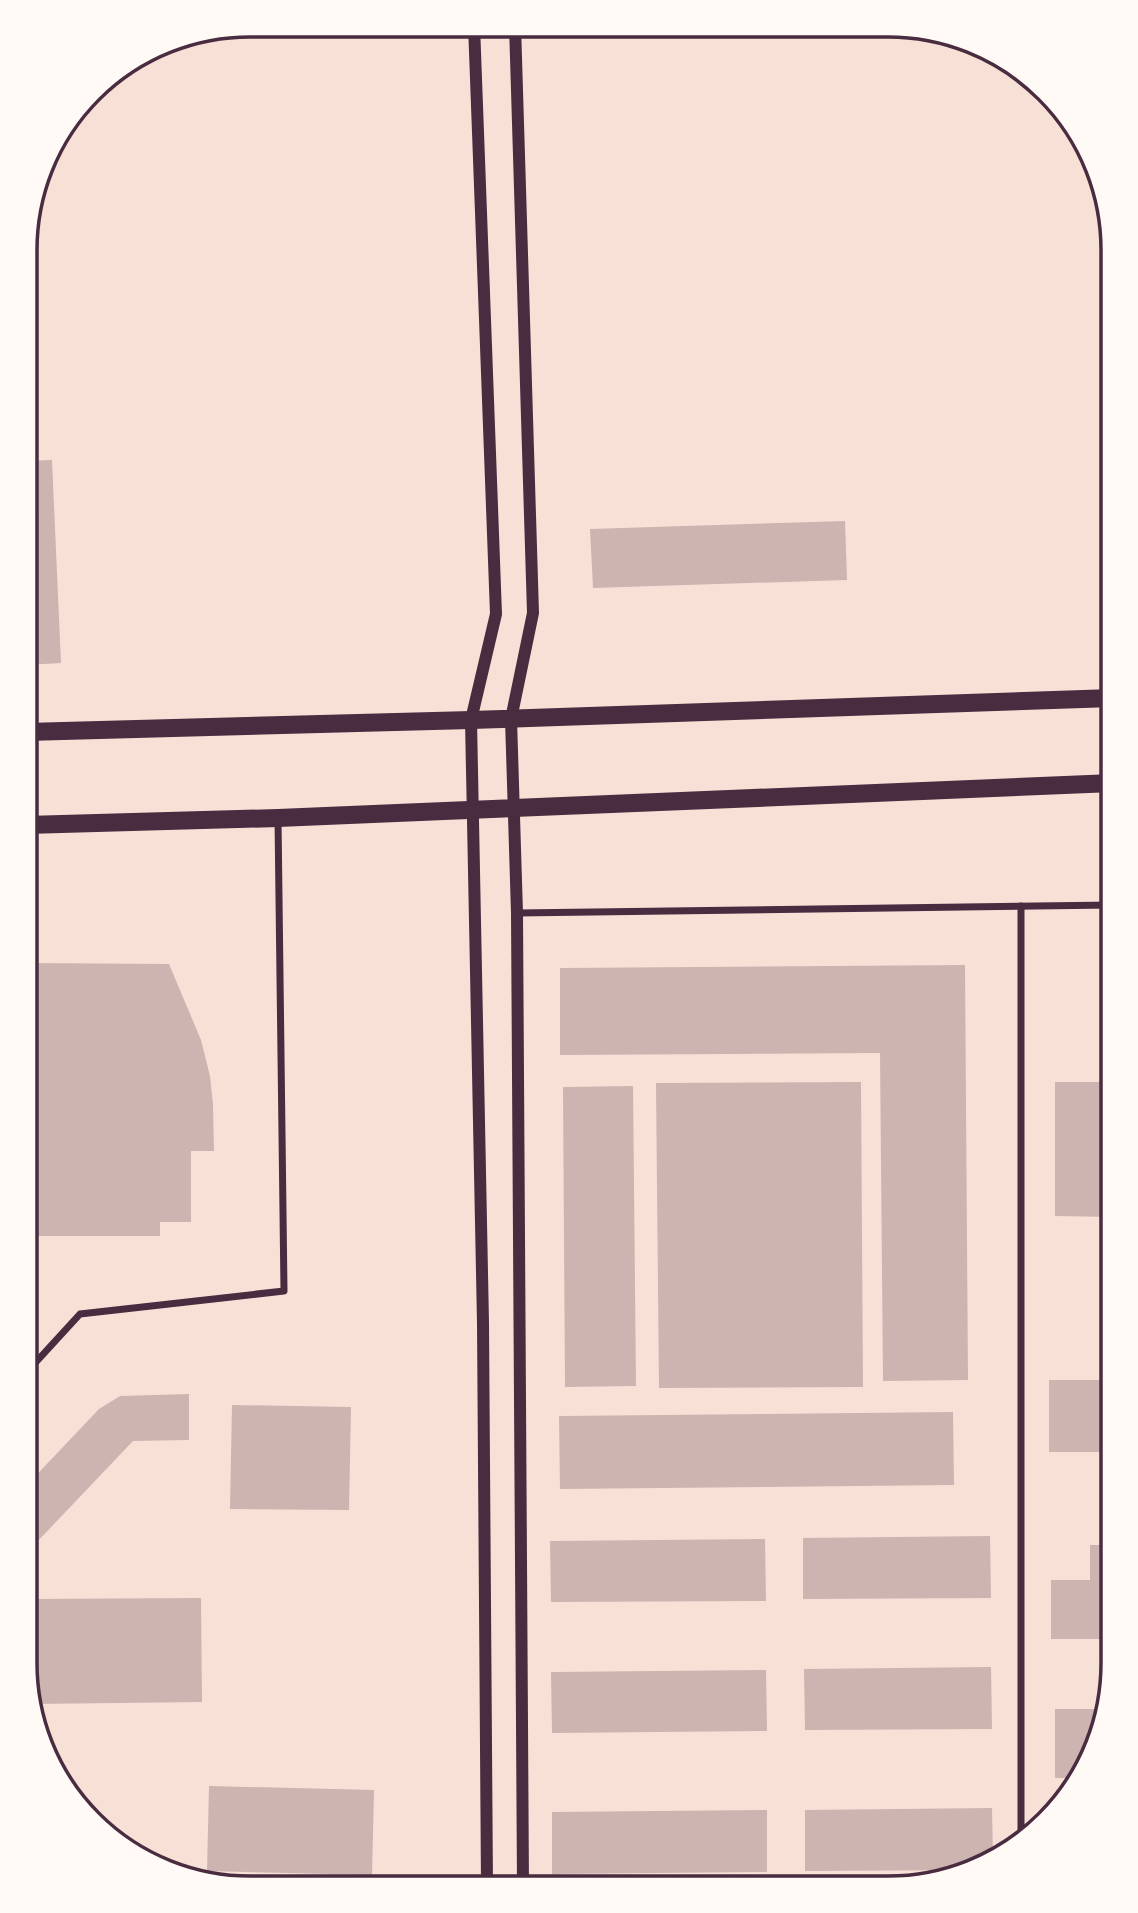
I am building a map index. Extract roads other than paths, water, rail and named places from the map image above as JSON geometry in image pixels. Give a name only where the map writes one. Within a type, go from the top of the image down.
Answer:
[{"type":"main road","points":[[37,732],[511,719],[1101,698]]},
{"type":"main road","points":[[37,825],[278,818],[1101,784]]},
{"type":"street","points":[[474,37],[496,614],[471,720],[483,1323],[487,1876]]},
{"type":"street","points":[[515,37],[533,612],[511,719],[517,913],[523,1876]]},
{"type":"street","points":[[37,1361],[80,1314],[284,1291],[278,818]]},
{"type":"street","points":[[517,913],[1101,905]]},
{"type":"street","points":[[1021,906],[1021,1829]]}]
